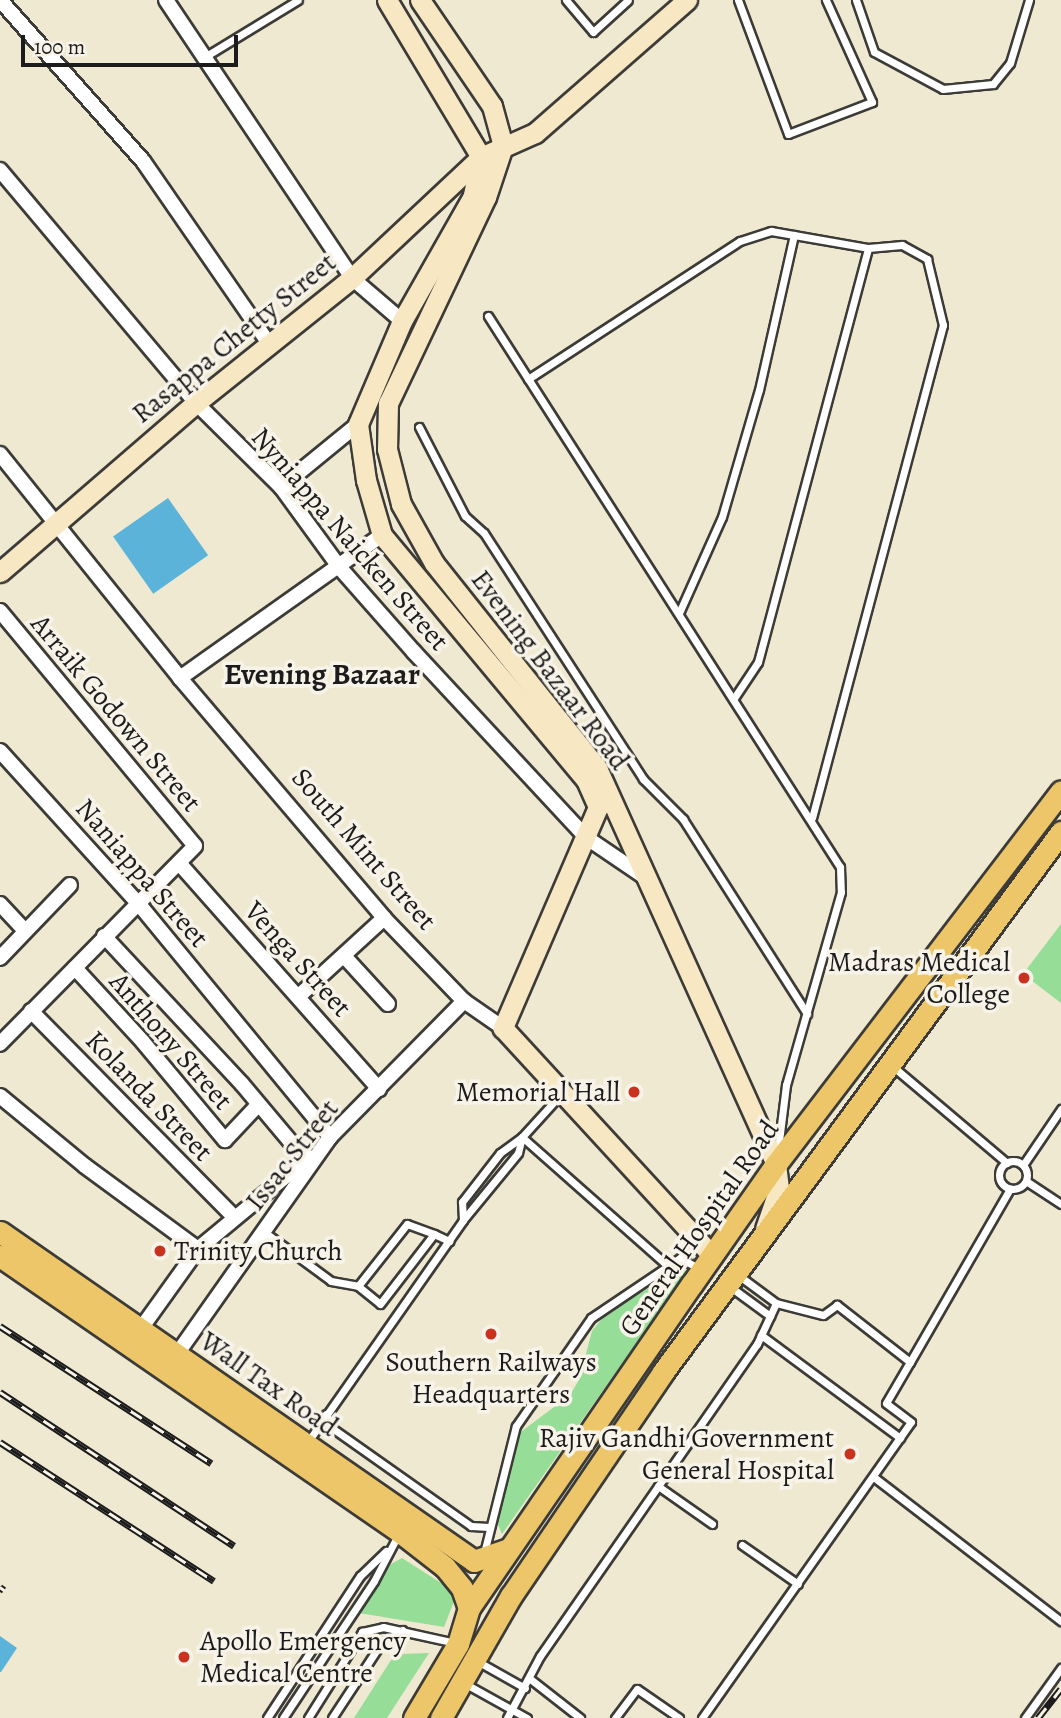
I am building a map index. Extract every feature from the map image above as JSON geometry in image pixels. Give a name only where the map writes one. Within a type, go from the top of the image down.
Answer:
[{"type":"main road","points":[[358,424],[402,321],[472,196],[481,157],[387,0]]},
{"type":"main road","points":[[420,0],[492,106],[503,146]]},
{"type":"main road","name":"Rasappa Chetty Street","points":[[0,572],[196,403],[352,278],[481,157],[535,133],[687,0]]},
{"type":"main road","name":"Evening Bazaar Road","points":[[503,146],[486,197],[388,403],[387,449],[401,504],[433,563],[597,768],[776,1164],[779,1188],[764,1229]]},
{"type":"main road","name":"Evening Bazaar Road","points":[[358,424],[382,535],[586,780],[598,807],[587,838]]},
{"type":"main road","points":[[466,638],[482,625]]},
{"type":"main road","name":"General Hospital Road","points":[[414,1718],[458,1644],[469,1608],[776,1164],[1061,791]]},
{"type":"main road","name":"General Hospital Road","points":[[441,1718],[464,1684],[511,1596],[764,1229],[891,1065],[1061,832]]},
{"type":"main road","points":[[503,1028],[587,838]]},
{"type":"main road","name":"South Mint Street","points":[[503,1028],[563,1091],[707,1263]]},
{"type":"main road","name":"Wall Tax Road","points":[[0,1232],[451,1546],[474,1561],[483,1561]]},
{"type":"main road","name":"Wall Tax Road","points":[[0,1255],[396,1538],[445,1567],[462,1588],[469,1608]]},
{"type":"main road","points":[[483,1561],[509,1548]]},
{"type":"street","points":[[0,0],[135,151],[270,345]]},
{"type":"street","points":[[166,0],[202,59],[352,278],[402,321]]},
{"type":"street","name":"Nyniappa Naicken Street","points":[[0,170],[196,403],[281,487],[340,568],[587,838],[649,879]]},
{"type":"street","points":[[281,487],[358,424]]},
{"type":"street","name":"South Mint Street","points":[[0,454],[180,678],[384,918],[464,1002],[503,1028]]},
{"type":"street","points":[[180,678],[340,568],[382,535]]},
{"type":"street","name":"Arraik Godown Street","points":[[0,611],[195,846],[178,863]]},
{"type":"street","name":"Naniappa Street","points":[[0,751],[138,903],[330,1138]]},
{"type":"street","points":[[0,1044],[178,863]]},
{"type":"street","name":"Venga Street","points":[[178,863],[300,995],[379,1089]]},
{"type":"street","points":[[0,958],[70,885]]},
{"type":"street","points":[[0,904],[25,931]]},
{"type":"street","points":[[300,995],[384,918]]},
{"type":"street","points":[[104,936],[258,1105],[311,1157],[233,1216],[198,1249],[140,1329]]},
{"type":"street","points":[[344,956],[388,1004]]},
{"type":"street","name":"Anthony Street","points":[[75,968],[144,1042],[225,1140],[258,1105]]},
{"type":"street","name":"Issac Street","points":[[177,1354],[311,1157],[464,1002]]},
{"type":"street","name":"Kolanda Street","points":[[31,1011],[233,1216]]},
{"type":"street","points":[[0,1096],[85,1166],[198,1249]]},
{"type":"lane","points":[[202,59],[298,0]]},
{"type":"lane","points":[[566,0],[593,32],[628,0]]},
{"type":"lane","points":[[737,0],[788,134],[872,102],[826,0]]},
{"type":"lane","points":[[856,0],[874,52],[943,89],[993,85],[1010,64],[1030,0]]},
{"type":"lane","points":[[528,379],[740,242],[771,231],[868,248],[902,245],[928,259],[943,326],[811,818]]},
{"type":"lane","points":[[679,613],[722,517],[758,390],[794,235]]},
{"type":"lane","points":[[734,698],[758,662],[868,248]]},
{"type":"lane","points":[[488,316],[840,867],[841,892],[786,1085],[776,1164]]},
{"type":"lane","points":[[419,427],[465,516],[484,533],[643,779],[683,818],[807,1014]]},
{"type":"lane","points":[[891,1065],[1007,1163],[1023,1165]]},
{"type":"lane","points":[[463,1220],[462,1202],[499,1153],[522,1137],[563,1091]]},
{"type":"lane","points":[[1061,1109],[1023,1165],[1026,1181],[1061,1204]]},
{"type":"lane","points":[[307,1444],[326,1413],[463,1220],[518,1153],[522,1137]]},
{"type":"lane","points":[[522,1137],[668,1266]]},
{"type":"lane","points":[[1007,1163],[999,1177],[1010,1189]]},
{"type":"lane","points":[[702,1718],[875,1478],[911,1422],[886,1404],[1010,1189],[1026,1181]]},
{"type":"lane","points":[[358,1286],[407,1224],[449,1241]]},
{"type":"lane","points":[[263,1231],[331,1281],[358,1286],[380,1304],[386,1302],[434,1234]]},
{"type":"lane","points":[[483,1561],[489,1527],[516,1426],[591,1318],[680,1258],[707,1263]]},
{"type":"lane","points":[[730,1278],[776,1303],[823,1315],[837,1305],[910,1362]]},
{"type":"lane","points":[[730,1278],[770,1316]]},
{"type":"lane","points":[[507,1718],[529,1678],[761,1335],[776,1303]]},
{"type":"lane","points":[[761,1335],[900,1438]]},
{"type":"lane","points":[[326,1413],[332,1428],[471,1526],[489,1527]]},
{"type":"lane","points":[[875,1478],[1061,1621]]},
{"type":"lane","points":[[658,1486],[712,1524]]},
{"type":"lane","points":[[267,1718],[360,1576],[396,1538]]},
{"type":"lane","points":[[283,1718],[373,1581],[396,1538]]},
{"type":"lane","points":[[742,1545],[798,1584]]},
{"type":"lane","points":[[308,1718],[362,1632],[373,1627],[402,1630],[458,1644]]},
{"type":"lane","points":[[332,1718],[380,1645],[402,1630]]},
{"type":"lane","points":[[477,1661],[525,1688]]},
{"type":"lane","points":[[1025,1718],[1061,1668]]},
{"type":"lane","points":[[529,1678],[580,1718]]},
{"type":"lane","points":[[464,1684],[527,1718]]},
{"type":"lane","points":[[615,1718],[637,1689],[679,1718]]},
{"type":"green space","points":[[1061,924],[1061,1003],[1023,974]]},
{"type":"green space","points":[[679,1269],[687,1271],[502,1534],[496,1520],[518,1434],[570,1395],[579,1380],[592,1331],[604,1316]]},
{"type":"green space","points":[[402,1558],[452,1590],[455,1599],[444,1627],[359,1613],[391,1564]]},
{"type":"green space","points":[[429,1653],[387,1718],[354,1718],[391,1660],[401,1654]]},
{"type":"water","points":[[168,498],[208,555],[153,594],[113,536]]},
{"type":"water","points":[[0,1636],[17,1648],[1,1672],[0,1672]]},
{"type":"railway","points":[[0,1326],[211,1463]]},
{"type":"railway","points":[[0,1392],[234,1546]]},
{"type":"railway","points":[[0,1442],[214,1581]]},
{"type":"railway","points":[[0,1587],[4,1590]]},
{"type":"railway","points":[[1038,1718],[1061,1689]]},
{"type":"place","name":"Madras Medical College","points":[[1024,978]]},
{"type":"place","name":"Memorial Hall","points":[[634,1092]]},
{"type":"place","name":"Trinity Church","points":[[160,1251]]},
{"type":"place","name":"Southern Railways Headquarters","points":[[491,1334]]},
{"type":"place","name":"Rajiv Gandhi Government General Hospital","points":[[850,1454]]},
{"type":"place","name":"Apollo Emergency Medical Centre","points":[[184,1657]]},
{"type":"district","name":"Evening Bazaar","points":[[322,674]]}]
